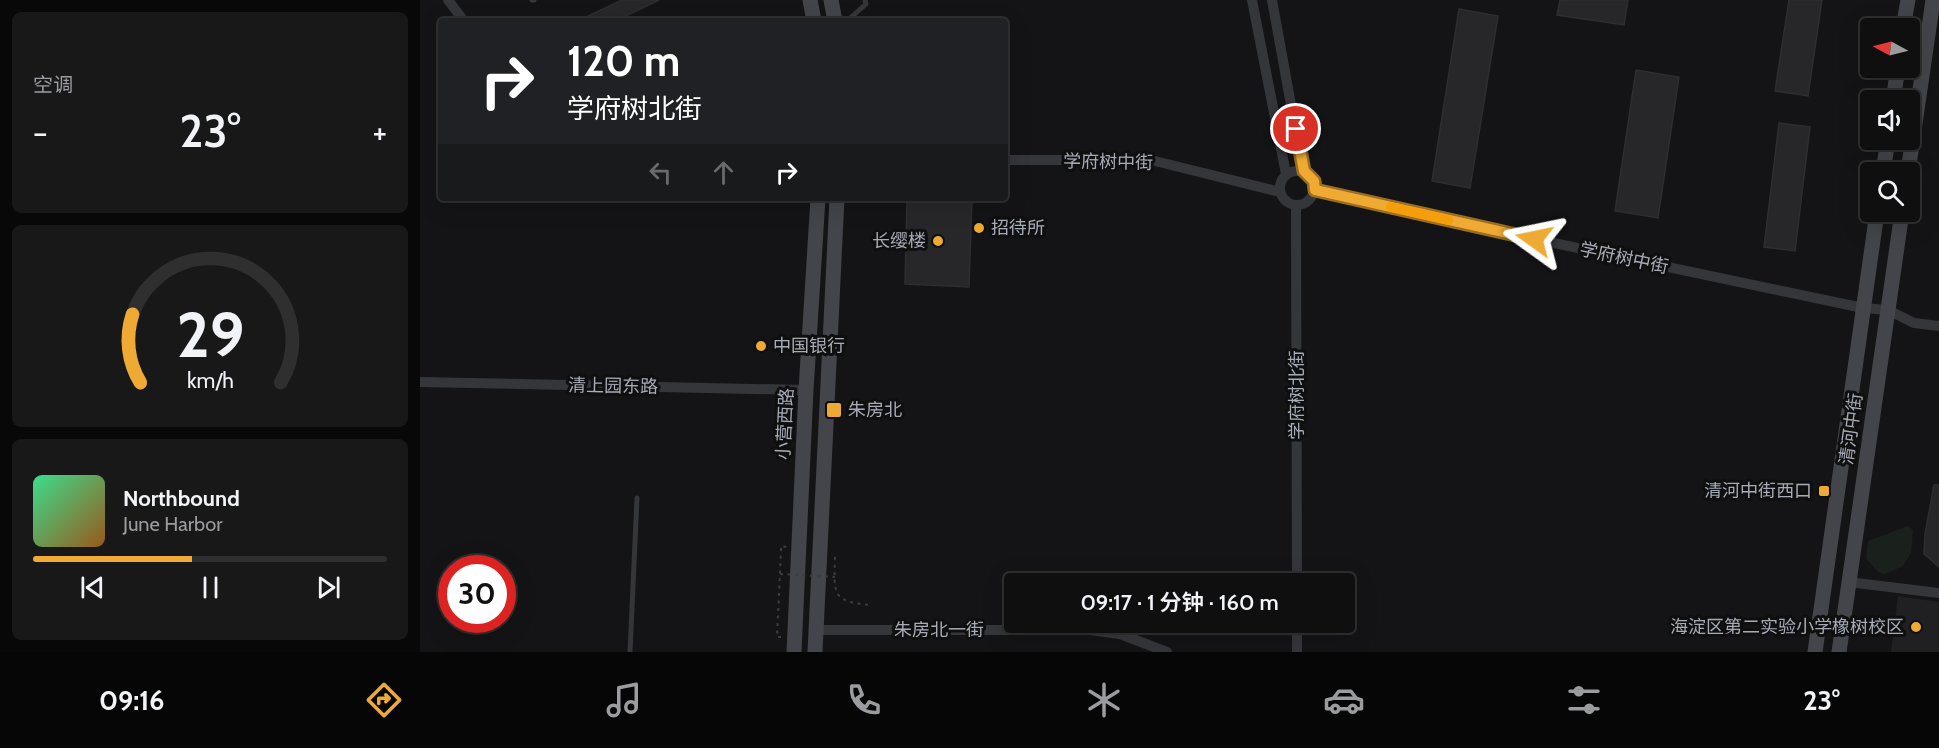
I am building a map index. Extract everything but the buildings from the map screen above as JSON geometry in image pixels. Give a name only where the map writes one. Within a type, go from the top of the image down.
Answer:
[{"type":"street","points":[[448,0],[462,18]]},
{"type":"street","points":[[810,0],[813,18]]},
{"type":"street","points":[[831,0],[834,18]]},
{"type":"street","points":[[1252,0],[1286,174]]},
{"type":"street","points":[[1272,0],[1304,171],[1314,181],[1315,190],[1312,198],[1306,204],[1296,206],[1286,202],[1280,192],[1280,182],[1286,174],[1304,171]]},
{"type":"street","points":[[1905,18],[1908,0]]},
{"type":"street","points":[[1909,162],[1933,0]]},
{"type":"street","name":"学府树中街","points":[[1008,160],[1151,160],[1280,192]]},
{"type":"street","name":"学府树中街","points":[[1315,190],[1863,308],[1888,310]]},
{"type":"street","name":"小营西路","points":[[794,652],[806,390],[818,201]]},
{"type":"street","points":[[815,652],[837,201]]},
{"type":"street","name":"学府树北街","points":[[1296,206],[1297,573]]},
{"type":"street","name":"清河中街","points":[[1815,652],[1876,222]]},
{"type":"street","name":"清河中街","points":[[1839,652],[1901,222]]},
{"type":"street","points":[[1888,310],[1914,323],[1939,326]]},
{"type":"street","name":"清上园东路","points":[[420,382],[806,390]]},
{"type":"street","points":[[1848,582],[1939,593]]},
{"type":"street","name":"朱房北一街","points":[[816,630],[1090,630],[1120,634],[1167,652]]},
{"type":"street","points":[[1297,633],[1297,652]]},
{"type":"lane","points":[[850,18],[866,4],[866,0]]},
{"type":"lane","points":[[630,652],[637,498]]},
{"type":"path","points":[[784,637],[777,637],[781,551],[782,546],[788,547]]},
{"type":"path","points":[[835,557],[834,586],[837,593],[846,602],[872,605]]},
{"type":"path","points":[[780,574],[835,577]]},
{"type":"shaded area","points":[[1908,526],[1913,530],[1911,553],[1903,566],[1885,574],[1878,572],[1866,558],[1868,541]]},
{"type":"shaded area","name":"海淀区第二实验小学橡树校区","points":[[1898,596],[1939,602],[1939,652],[1891,652]]},
{"type":"slow traffic","points":[[1391,207],[1448,220]]},
{"type":"place","name":"招待所","points":[[979,228]]},
{"type":"place","name":"长缨楼","points":[[938,241]]},
{"type":"place","name":"中国银行","points":[[761,346]]},
{"type":"place","name":"朱房北","points":[[834,410]]},
{"type":"place","name":"清河中街西口","points":[[1824,491]]},
{"type":"place","name":"海淀区第二实验小学橡树校区","points":[[1916,627]]},
{"type":"route","points":[[1296,129],[1304,171],[1314,181],[1315,190],[1534,239]]}]
